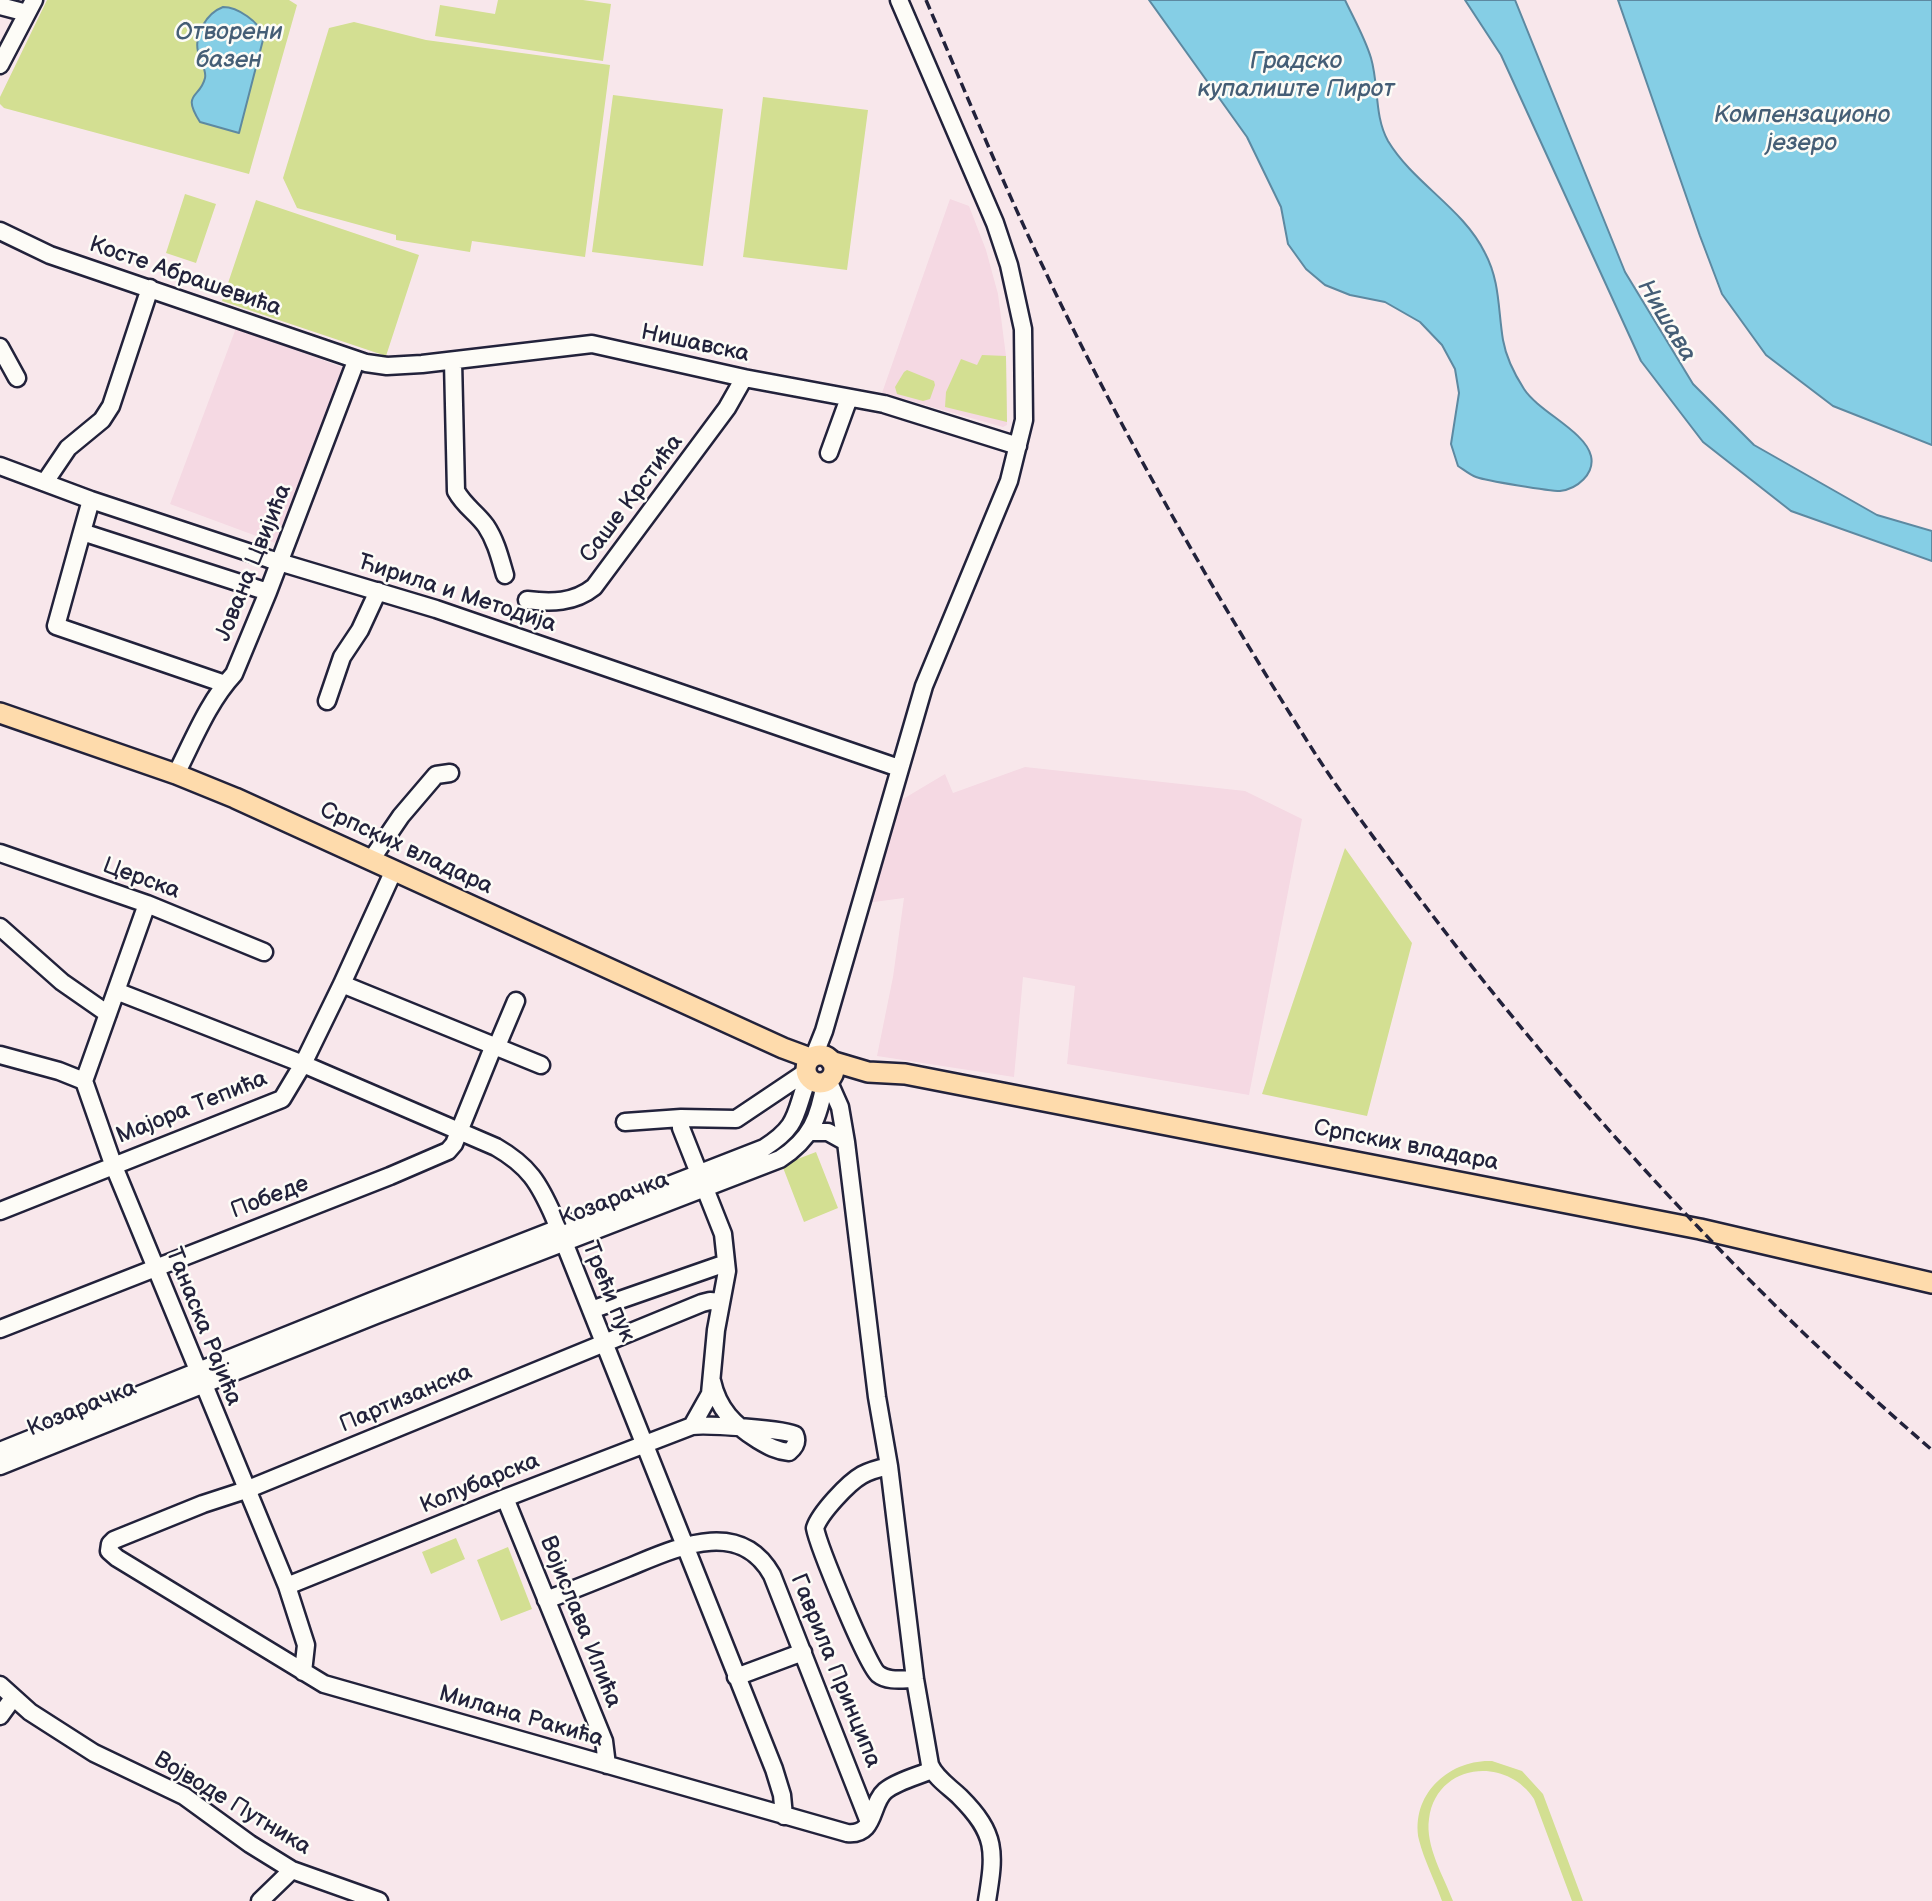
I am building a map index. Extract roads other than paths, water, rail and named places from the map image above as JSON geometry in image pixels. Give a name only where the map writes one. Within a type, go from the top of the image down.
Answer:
[{"type":"main road","name":"Српских владара","points":[[0,713],[176,774],[394,870],[783,1048],[819,1069],[842,1077],[868,1072],[918,1076],[1700,1228],[1932,1283]]},
{"type":"street","points":[[899,0],[995,223],[1009,265],[1023,329],[1025,402],[1009,481],[924,686],[824,1031],[819,1069],[840,1107],[846,1142],[915,1679],[932,1770],[978,1818],[991,1838],[992,1857],[987,1901]]},
{"type":"street","points":[[0,6],[30,6],[0,65]]},
{"type":"street","name":"Косте Абрашевића","points":[[0,231],[50,255],[356,361]]},
{"type":"street","points":[[46,482],[68,448],[102,420],[111,406],[150,288]]},
{"type":"street","name":"Нишавска","points":[[356,361],[387,366],[592,344],[744,379],[884,404],[1018,446]]},
{"type":"street","points":[[0,347],[17,377]]},
{"type":"street","name":"Јована Цвијића","points":[[176,774],[225,684],[234,674],[356,361]]},
{"type":"street","points":[[453,361],[456,491],[494,540],[505,575]]},
{"type":"street","name":"Саше Крстића","points":[[527,600],[569,600],[588,592],[599,582],[727,408],[744,379]]},
{"type":"street","points":[[829,453],[849,398]]},
{"type":"street","name":"Ћирила и Методија","points":[[0,466],[91,500],[512,635],[899,768]]},
{"type":"street","points":[[91,500],[56,626],[225,684]]},
{"type":"street","points":[[82,532],[268,592]]},
{"type":"street","points":[[327,701],[342,657],[360,629],[378,591]]},
{"type":"street","points":[[371,860],[401,816],[436,775],[450,773]]},
{"type":"street","name":"Церска","points":[[0,853],[147,904],[264,952]]},
{"type":"street","name":"Мајора Тепића","points":[[0,1211],[113,1164],[277,1102],[285,1096],[342,984],[394,870]]},
{"type":"street","points":[[0,1055],[84,1080],[147,904]]},
{"type":"street","points":[[0,927],[62,982],[108,1014]]},
{"type":"street","points":[[342,984],[541,1065]]},
{"type":"street","name":"Трећи пук","points":[[116,991],[303,1064],[496,1147],[524,1165],[540,1186],[591,1310],[780,1784],[784,1816]]},
{"type":"street","name":"Победе","points":[[0,1329],[390,1176],[447,1151],[454,1144],[516,1001]]},
{"type":"street","points":[[625,1122],[681,1118],[736,1119],[819,1069]]},
{"type":"street","name":"Козарачка","points":[[561,1235],[705,1189],[780,1159],[799,1145],[810,1132],[821,1106],[819,1069]]},
{"type":"street","name":"Козарачка","points":[[0,1466],[200,1379],[561,1235],[698,1172],[764,1148],[785,1134],[819,1069]]},
{"type":"street","name":"Танаска Рајића","points":[[84,1080],[113,1164],[154,1267],[287,1586],[306,1645],[303,1672]]},
{"type":"street","points":[[681,1118],[681,1128],[723,1234],[726,1263],[726,1287],[716,1330],[710,1394],[692,1426]]},
{"type":"street","points":[[810,1132],[828,1132],[846,1142]]},
{"type":"street","points":[[591,1310],[726,1263]]},
{"type":"street","name":"Партизанска","points":[[110,1544],[603,1342],[702,1303],[721,1302]]},
{"type":"street","name":"Козарачка","points":[[0,1451],[200,1379]]},
{"type":"street","name":"Колубарска","points":[[287,1586],[692,1426],[702,1424],[739,1428],[717,1399],[712,1381]]},
{"type":"street","points":[[0,1478],[22,1458]]},
{"type":"street","points":[[889,1466],[866,1472],[857,1478],[824,1513],[815,1528],[861,1643],[876,1672],[891,1680],[915,1679]]},
{"type":"street","name":"Војислава Илића","points":[[505,1498],[604,1741],[607,1766]]},
{"type":"street","name":"Гаврила Принципа","points":[[545,1600],[684,1545],[723,1541],[741,1545],[756,1555],[772,1575],[869,1822]]},
{"type":"street","name":"Милана Ракића","points":[[110,1544],[109,1551],[117,1558],[303,1672],[334,1688],[847,1833],[856,1834],[869,1822]]},
{"type":"street","points":[[736,1677],[803,1652]]},
{"type":"street","name":"Војводе Путника","points":[[0,1685],[30,1712],[93,1753],[184,1796],[250,1844],[292,1870],[379,1901]]},
{"type":"street","points":[[0,1716],[13,1698]]},
{"type":"street","points":[[869,1822],[884,1791],[932,1770]]},
{"type":"street","points":[[260,1901],[292,1870]]},
{"type":"water","name":"Градско купалиште Пирот","points":[[1149,0],[1345,0],[1371,58],[1381,121],[1388,141],[1411,170],[1476,237],[1490,264],[1496,285],[1503,340],[1511,366],[1531,397],[1587,447],[1592,463],[1578,484],[1566,490],[1554,491],[1482,479],[1458,466],[1451,444],[1459,393],[1455,369],[1442,345],[1420,322],[1385,302],[1350,295],[1325,285],[1306,269],[1288,244],[1281,207],[1247,137]]},
{"type":"water","points":[[1465,0],[1515,0],[1625,272],[1693,384],[1754,445],[1877,515],[1932,531],[1932,561],[1791,511],[1703,442],[1641,361],[1501,55]]},
{"type":"water","name":"Компензационо језеро","points":[[1618,0],[1932,0],[1932,445],[1833,406],[1766,355],[1722,294]]},
{"type":"water","name":"Отворени базен","points":[[223,7],[247,16],[264,36],[239,133],[200,122],[192,105],[192,100],[205,78],[197,45],[200,31],[207,19]]},
{"type":"railway","points":[[926,0],[1014,204],[1107,395],[1208,577],[1333,780],[1459,950],[1625,1148],[1683,1211],[1805,1334],[1932,1450]]},
{"type":"water label","name":"Нишава","points":[[1666,321]]}]
